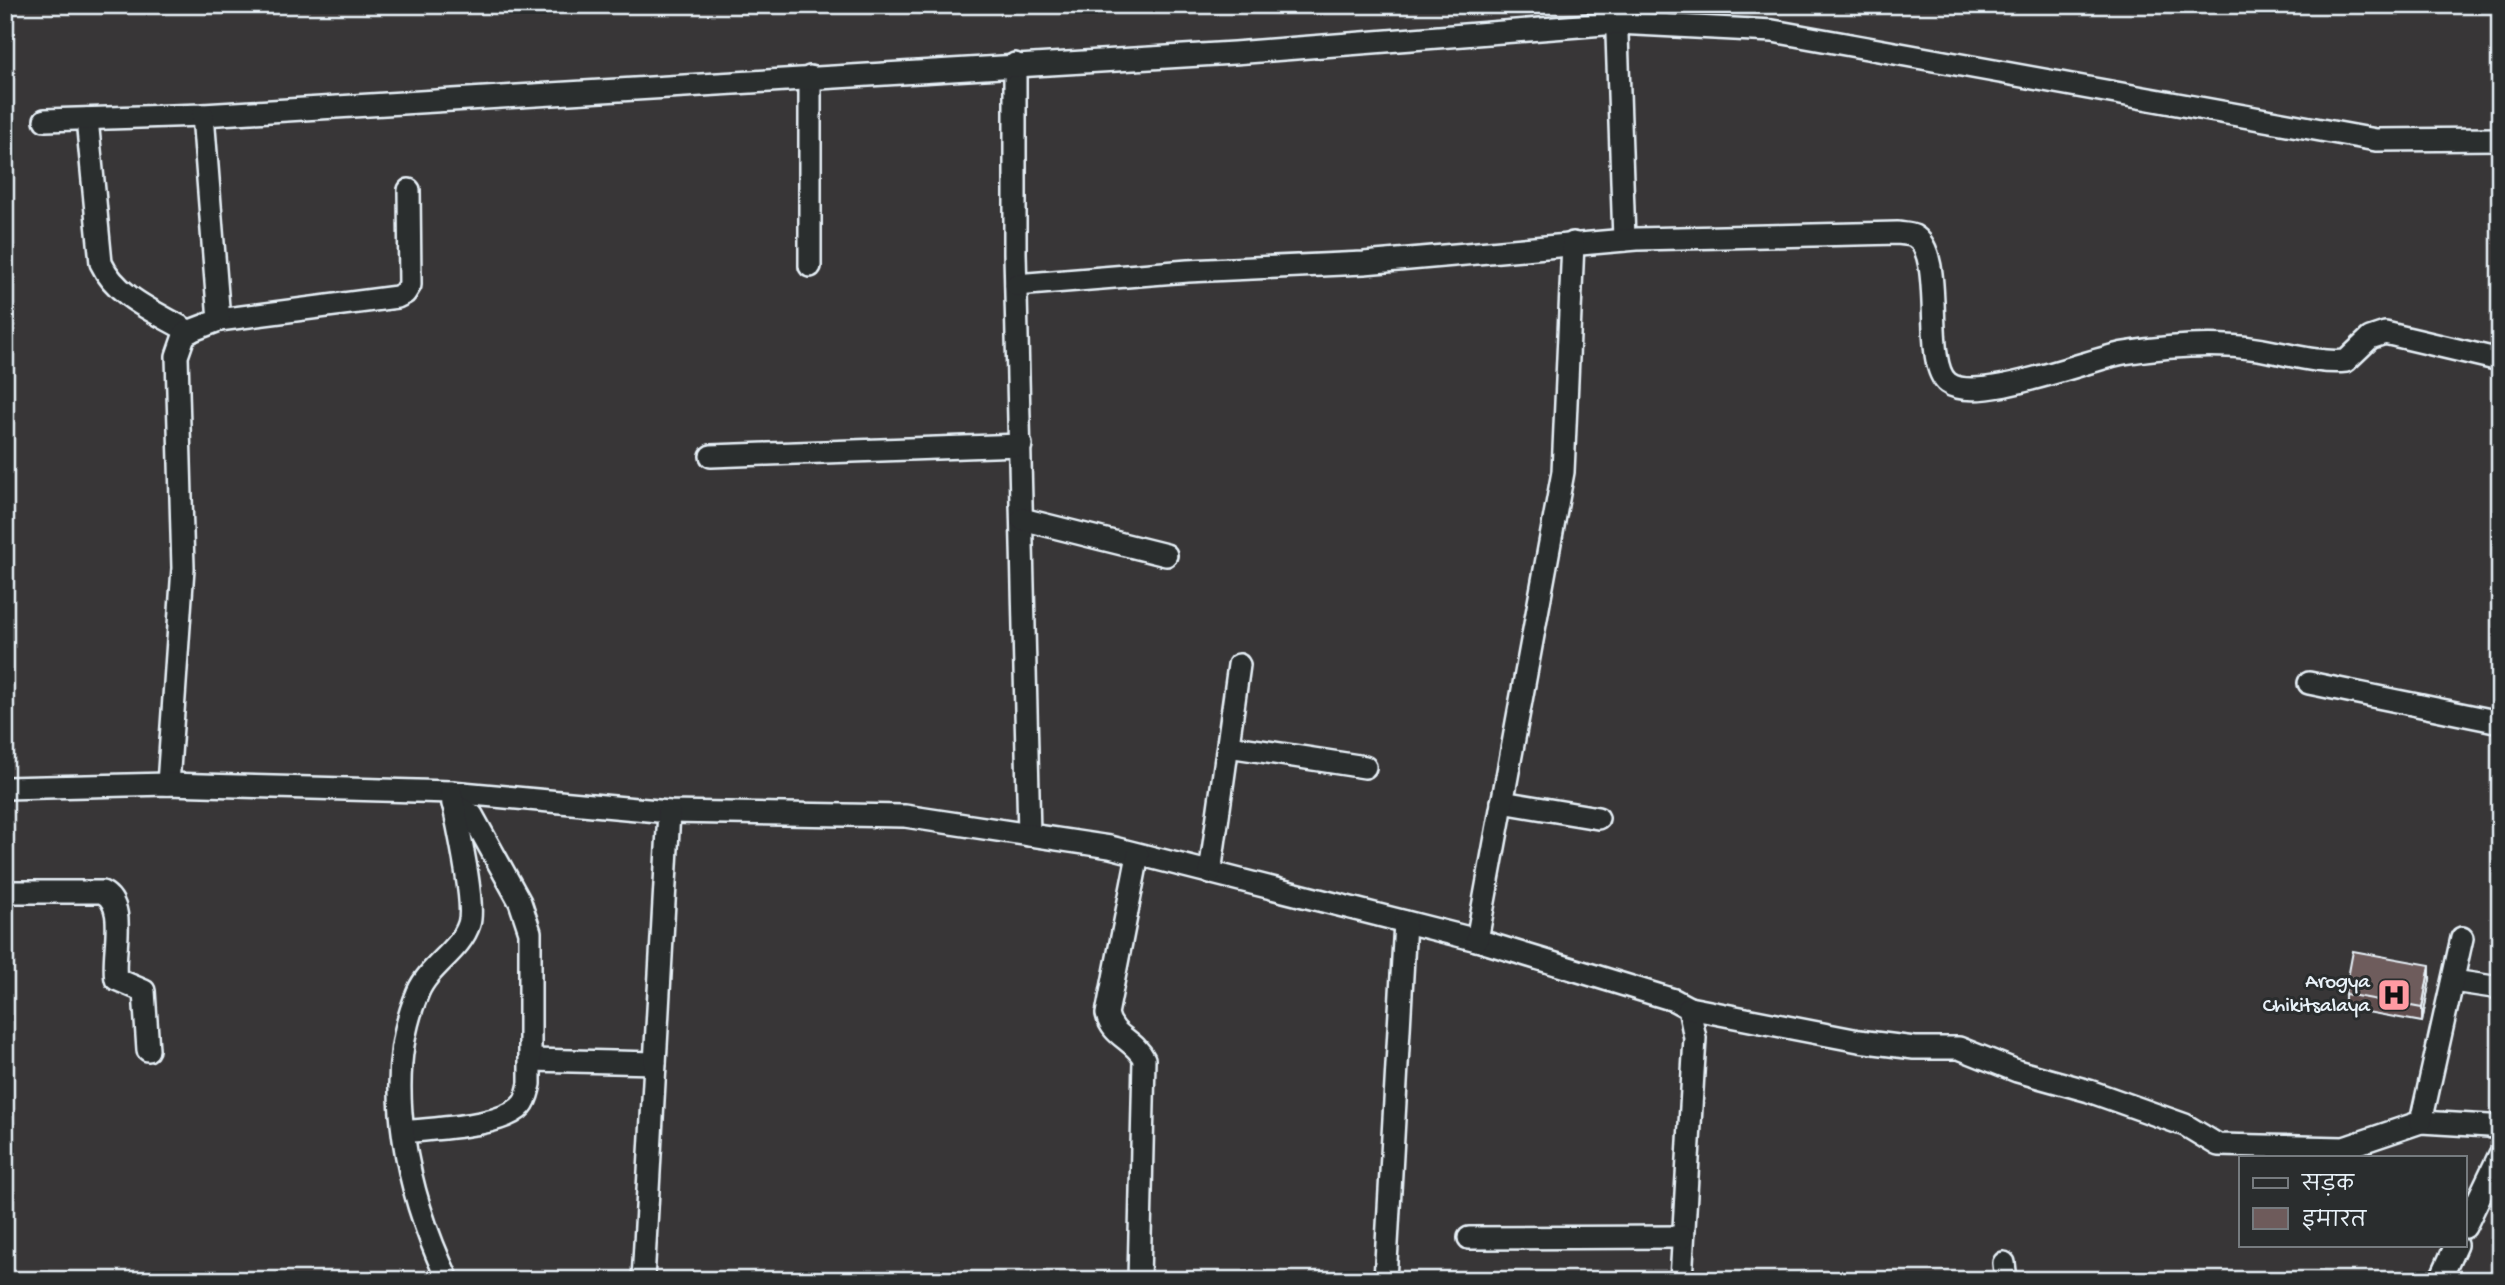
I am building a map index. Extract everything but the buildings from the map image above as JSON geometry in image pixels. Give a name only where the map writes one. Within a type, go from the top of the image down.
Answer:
[{"type":"street","points":[[1617,14],[1624,240]]},
{"type":"street","points":[[45,120],[203,114],[1234,53],[1617,14],[1773,31],[2376,140],[2500,139]]},
{"type":"street","points":[[1015,64],[1016,285],[1029,835]]},
{"type":"street","points":[[810,77],[810,266]]},
{"type":"street","points":[[203,114],[219,320]]},
{"type":"street","points":[[87,119],[100,263],[107,278],[118,289],[190,332]]},
{"type":"street","points":[[168,784],[183,568],[177,356],[181,340],[190,332],[219,320],[405,293],[410,285],[409,190]]},
{"type":"street","points":[[1016,285],[1188,271],[1364,263],[1624,240],[1861,234],[1913,236],[1922,243],[1929,266],[1938,369],[1948,383],[1961,387],[1990,387],[2026,381],[2122,354],[2186,346],[2255,348],[2337,362],[2346,361],[2370,338],[2385,333],[2500,360]]},
{"type":"street","points":[[1477,940],[1563,472],[1573,243]]},
{"type":"street","points":[[711,456],[1021,445]]},
{"type":"street","points":[[1023,519],[1166,555]]},
{"type":"street","points":[[1210,873],[1239,666]]},
{"type":"street","points":[[2309,683],[2500,722]]},
{"type":"street","points":[[1228,746],[1365,767]]},
{"type":"street","points":[[5,788],[168,784],[669,812],[892,815],[1029,835],[1138,855],[1477,940],[1674,1000],[1689,1008],[1859,1041],[1914,1048],[1959,1048],[2017,1072],[2090,1091],[2185,1125],[2218,1145],[2344,1148],[2421,1122],[2500,1129]]},
{"type":"street","points":[[404,1132],[512,1114],[524,1103],[530,1084],[530,932],[520,902],[472,815],[452,798]]},
{"type":"street","points":[[448,1280],[416,1203],[404,1132],[401,1088],[404,1039],[422,984],[464,934],[470,915],[452,798]]},
{"type":"street","points":[[1502,802],[1598,818]]},
{"type":"street","points":[[643,1280],[669,812]]},
{"type":"street","points":[[1138,855],[1107,1014],[1110,1025],[1118,1035],[1139,1049],[1144,1059],[1139,1280]]},
{"type":"street","points":[[5,892],[102,892],[109,895],[116,906],[116,979],[144,991],[148,1050]]},
{"type":"street","points":[[1385,1280],[1405,922]]},
{"type":"street","points":[[2421,1122],[2462,938]]},
{"type":"street","points":[[2453,981],[2500,988]]},
{"type":"street","points":[[1681,1280],[1695,1038],[1689,1008]]},
{"type":"street","points":[[531,1060],[655,1063]]},
{"type":"street","points":[[2466,1225],[2500,1154]]},
{"type":"street","points":[[1469,1238],[1683,1237]]},
{"type":"street","points":[[2440,1280],[2456,1246]]},
{"type":"place","name":"Arogya Chikitsalaya","points":[[2394,995]]}]
